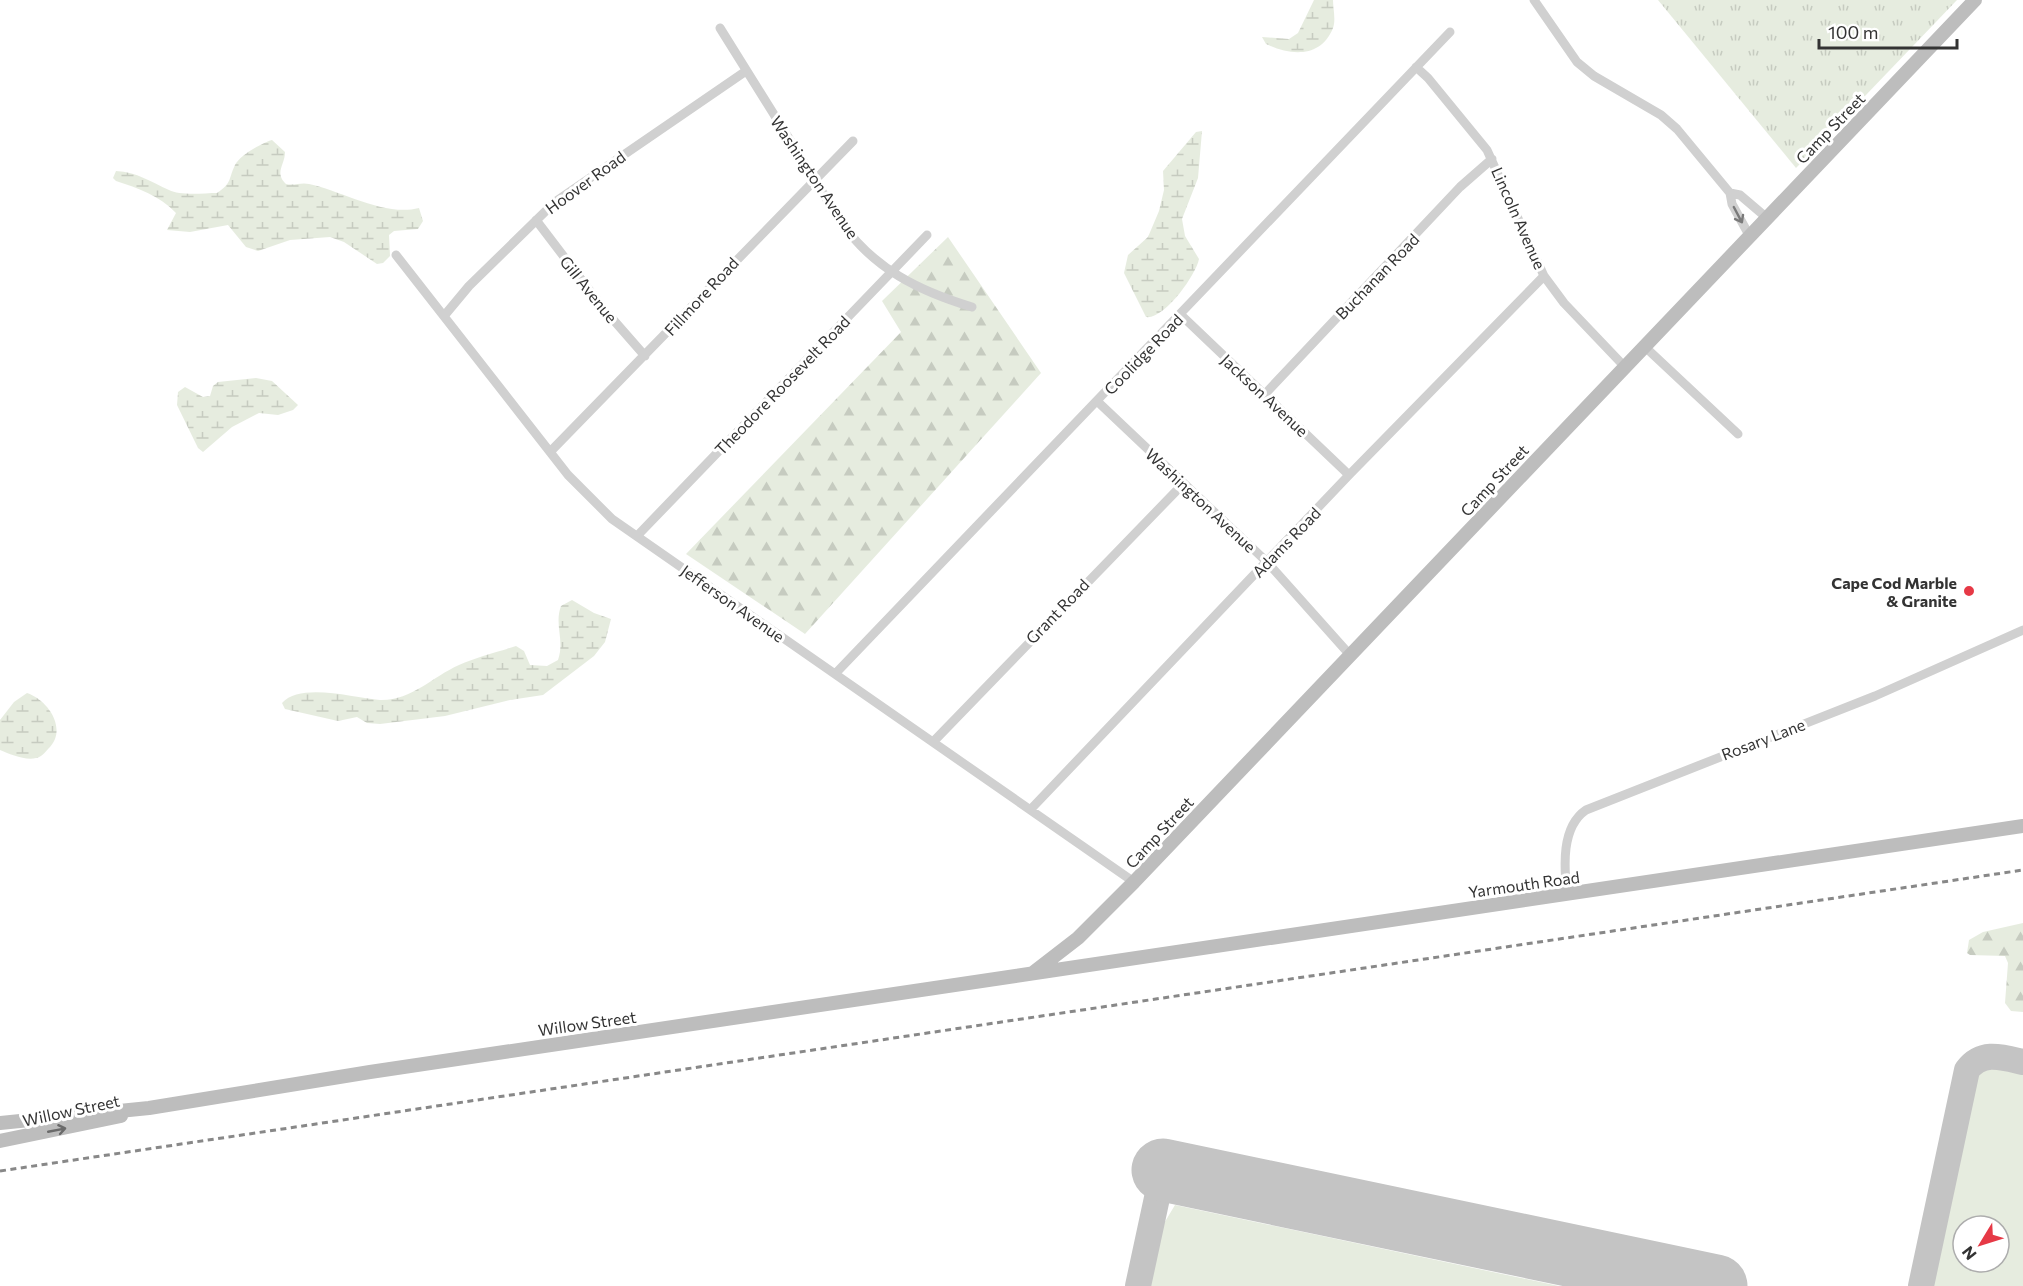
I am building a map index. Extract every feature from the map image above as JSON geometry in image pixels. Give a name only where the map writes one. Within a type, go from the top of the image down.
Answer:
[{"type":"main road","name":"Camp Street","points":[[1030,975],[1078,938],[1134,882],[1975,0]]},
{"type":"main road","name":"Yarmouth Road","points":[[1030,975],[2023,826]]},
{"type":"main road","points":[[1078,938],[1083,966]]},
{"type":"main road","name":"Willow Street","points":[[0,1124],[94,1112],[149,1108],[370,1072],[1030,975]]},
{"type":"main road","name":"Willow Street","points":[[0,1141],[97,1123],[149,1108]]},
{"type":"street","points":[[1534,0],[1577,62],[1594,76],[1661,115],[1677,129],[1730,193],[1732,204],[1749,235]]},
{"type":"street","name":"Washington Avenue","points":[[720,28],[848,231],[889,272],[934,296],[972,307]]},
{"type":"street","name":"Coolidge Road","points":[[835,674],[1450,32]]},
{"type":"street","name":"Lincoln Avenue","points":[[1416,67],[1474,132],[1492,159],[1544,276],[1563,303],[1624,366]]},
{"type":"street","name":"Hoover Road","points":[[444,316],[469,286],[536,220],[574,188],[746,71]]},
{"type":"street","name":"Fillmore Road","points":[[549,452],[645,356],[757,236],[853,141]]},
{"type":"street","name":"Buchanan Road","points":[[1263,395],[1460,187],[1492,159]]},
{"type":"street","points":[[1730,193],[1740,195],[1767,218]]},
{"type":"street","name":"Gill Avenue","points":[[536,220],[603,308],[645,356]]},
{"type":"street","name":"Theodore Roosevelt Road","points":[[637,536],[927,235]]},
{"type":"street","name":"Jefferson Avenue","points":[[396,255],[549,452],[582,491],[612,519],[1134,882]]},
{"type":"street","name":"Adams Road","points":[[1031,809],[1349,475],[1544,276]]},
{"type":"street","name":"Jackson Avenue","points":[[1181,315],[1349,475]]},
{"type":"street","points":[[1644,346],[1738,435]]},
{"type":"street","name":"Washington Avenue","points":[[1098,402],[1267,562],[1350,655]]},
{"type":"street","name":"Grant Road","points":[[934,741],[1183,484]]},
{"type":"street","name":"Rosary Lane","points":[[1567,894],[1568,836],[1572,824],[1586,810],[1875,696],[2023,630]]},
{"type":"green space","points":[[1314,0],[1333,0],[1334,25],[1328,38],[1321,45],[1304,52],[1295,52],[1266,44],[1262,37],[1289,39],[1298,33]]},
{"type":"green space","points":[[1658,0],[1957,0],[1796,168]]},
{"type":"green space","points":[[1202,131],[1198,178],[1182,219],[1185,236],[1199,259],[1197,266],[1186,285],[1170,304],[1153,316],[1146,317],[1124,273],[1128,255],[1148,237],[1159,211],[1164,190],[1163,171],[1196,132]]},
{"type":"green space","points":[[272,140],[285,152],[280,172],[286,184],[303,183],[322,187],[392,209],[419,208],[423,221],[418,229],[394,231],[389,235],[390,256],[383,263],[377,264],[344,242],[330,237],[290,240],[258,251],[246,247],[228,225],[190,232],[167,230],[176,213],[170,207],[156,197],[113,178],[116,171],[131,173],[174,192],[217,193],[227,184],[241,157]]},
{"type":"green space","points":[[948,237],[1041,373],[805,634],[686,554],[901,332],[882,301]]},
{"type":"green space","points":[[256,378],[272,381],[298,405],[293,410],[278,415],[259,413],[232,427],[203,452],[198,448],[177,405],[178,392],[185,387],[203,397],[210,396],[213,386],[218,382]]},
{"type":"green space","points":[[572,600],[594,613],[611,619],[605,642],[594,656],[543,695],[510,700],[445,716],[380,724],[367,723],[357,717],[338,721],[285,709],[282,703],[302,693],[315,692],[380,700],[402,697],[466,662],[516,646],[524,651],[530,665],[547,666],[558,660],[560,653],[559,613],[561,606]]},
{"type":"green space","points":[[27,693],[48,708],[56,723],[57,732],[55,740],[44,754],[32,759],[18,757],[0,750],[0,720],[14,702]]},
{"type":"green space","points":[[2023,923],[2023,1012],[2011,1011],[2005,1003],[2008,963],[2005,956],[1967,953],[1969,940],[1983,932]]},
{"type":"green space","points":[[1986,1065],[2023,1070],[2023,1286],[1931,1286],[1972,1080],[1979,1069]]},
{"type":"green space","points":[[1175,1205],[1559,1286],[1150,1286],[1163,1225]]},
{"type":"taxiway","points":[[1921,1286],[1967,1070],[1986,1057],[2000,1057],[2023,1062]]},
{"type":"taxiway","points":[[1138,1286],[1163,1170]]},
{"type":"runway","points":[[1163,1170],[1716,1286]]},
{"type":"railway","points":[[0,1171],[2023,870]]},
{"type":"place","name":"Cape Cod Marble & Granite","points":[[1969,591]]}]
